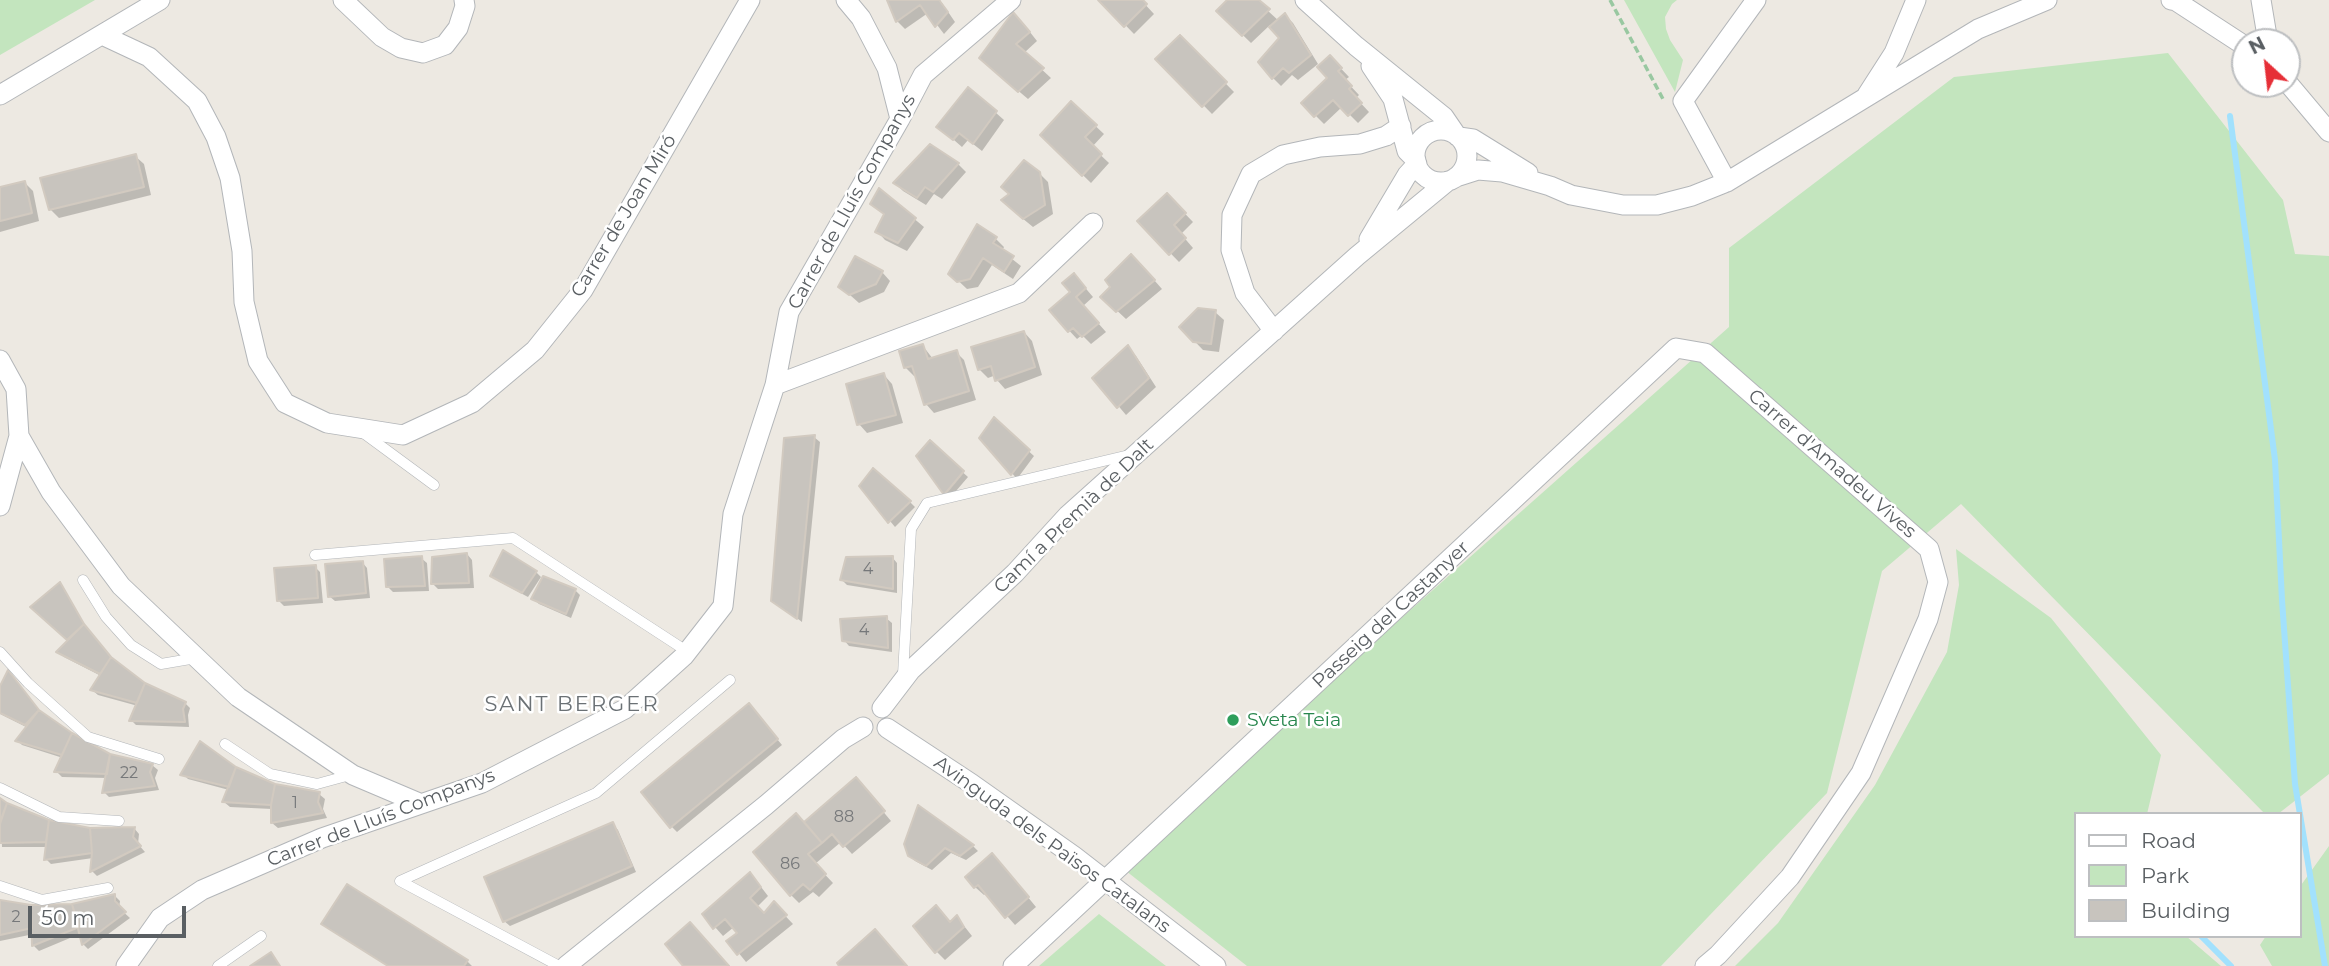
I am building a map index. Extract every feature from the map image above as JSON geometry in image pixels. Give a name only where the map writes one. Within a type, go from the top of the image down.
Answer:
[{"type":"street","points":[[0,95],[160,0]]},
{"type":"street","points":[[342,0],[382,37],[401,48],[424,53],[445,45],[458,28],[464,0]]},
{"type":"street","name":"Carrer de Joan Miró","points":[[102,35],[149,57],[197,102],[216,137],[230,178],[242,251],[244,302],[258,361],[285,403],[327,424],[403,435],[472,403],[535,350],[583,290],[750,0]]},
{"type":"street","points":[[846,0],[862,18],[887,68],[900,119]]},
{"type":"street","name":"Carrer de Lluís Companys","points":[[126,966],[160,918],[202,890],[322,838],[482,783],[625,709],[688,652],[723,606],[733,514],[775,385],[789,312],[923,75],[1011,0]]},
{"type":"street","points":[[1305,0],[1356,46],[1444,117],[1466,149],[1467,157],[1462,172],[1452,179],[1431,180],[1424,175],[1407,151],[1388,89],[1356,46]]},
{"type":"street","points":[[1734,178],[1683,101],[1756,0]]},
{"type":"street","points":[[1863,100],[1894,53],[1916,0]]},
{"type":"street","name":"Camí a Premià de Dalt","points":[[882,708],[911,670],[1015,573],[1068,516],[1357,256],[1452,179],[1478,170],[1502,172],[1593,200],[1623,205],[1657,205],[1692,196],[1734,178],[1978,29],[2047,0]]},
{"type":"street","points":[[2171,0],[2231,37]]},
{"type":"street","points":[[2262,0],[2266,28]]},
{"type":"street","points":[[2300,98],[2329,132]]},
{"type":"street","points":[[1274,331],[1245,293],[1231,250],[1232,215],[1251,174],[1283,155],[1320,147],[1360,144],[1386,136],[1401,126]]},
{"type":"street","points":[[1416,162],[1419,143],[1432,132],[1449,131],[1458,136]]},
{"type":"street","name":"Camí a Premià de Dalt","points":[[1458,136],[1473,139],[1550,186]]},
{"type":"street","name":"Camí a Premià de Dalt","points":[[1357,256],[1416,162]]},
{"type":"street","points":[[775,385],[1019,293],[1093,223]]},
{"type":"street","name":"Passeig del Castanyer","points":[[1013,966],[1676,348]]},
{"type":"street","name":"Carrer d'Amadeu Vives","points":[[1676,348],[1704,353],[1929,549],[1938,582],[1928,619],[1861,773],[1790,877],[1705,966]]},
{"type":"street","points":[[0,360],[16,389],[19,436],[0,506]]},
{"type":"street","points":[[19,436],[51,492],[121,586],[238,697],[353,775],[419,803]]},
{"type":"street","points":[[873,706],[882,708],[889,719],[887,728],[875,734],[863,727],[862,718],[866,710],[873,706]]},
{"type":"street","points":[[566,966],[766,805],[842,739],[863,727]]},
{"type":"street","name":"Avinguda dels Països Catalans","points":[[887,728],[972,784],[1106,881],[1216,966]]},
{"type":"lane","points":[[356,428],[434,485]]},
{"type":"lane","points":[[902,682],[911,529],[927,503],[1138,453]]},
{"type":"lane","points":[[316,555],[513,538],[688,652]]},
{"type":"lane","points":[[83,580],[106,617],[131,645],[162,664],[196,658]]},
{"type":"lane","points":[[0,652],[28,683],[88,737],[159,758]]},
{"type":"lane","points":[[559,966],[400,881],[596,793],[730,680]]},
{"type":"lane","points":[[225,744],[270,774],[317,784],[353,775]]},
{"type":"lane","points":[[0,788],[59,817],[118,821]]},
{"type":"lane","points":[[0,886],[43,900],[108,888]]},
{"type":"lane","points":[[218,966],[261,936]]},
{"type":"path","points":[[1611,0],[1662,99],[1683,101]]},
{"type":"green space","points":[[0,0],[95,0],[0,55]]},
{"type":"green space","points":[[1624,0],[1677,0],[1665,17],[1670,40],[1683,60],[1675,92]]},
{"type":"green space","points":[[2168,53],[2283,200],[2295,254],[2329,256],[2329,774],[2281,812],[2263,812],[1961,504],[1882,571],[1827,793],[1661,966],[1247,966],[1121,867],[1729,327],[1729,248],[1954,77]]},
{"type":"green space","points":[[1956,549],[2051,618],[2161,755],[2147,812],[2074,812],[2074,938],[2188,938],[2221,966],[1735,966],[1778,923],[1875,785],[1947,652],[1959,585]]},
{"type":"green space","points":[[2329,846],[2329,966],[2272,966],[2260,945],[2265,938],[2301,938],[2301,885]]},
{"type":"green space","points":[[1099,914],[1166,966],[1039,966]]},
{"type":"building","points":[[887,0],[939,0],[948,12],[935,27],[920,5],[896,22]]},
{"type":"building","points":[[1098,0],[1143,0],[1147,4],[1124,27]]},
{"type":"building","points":[[1227,0],[1259,0],[1270,9],[1242,36],[1216,11]]},
{"type":"building","points":[[1013,12],[1030,32],[1016,44],[1044,68],[1018,92],[979,58]]},
{"type":"building","points":[[1285,13],[1311,55],[1289,73],[1283,68],[1272,79],[1258,62],[1279,38],[1269,27]]},
{"type":"building","points":[[1180,35],[1227,82],[1202,107],[1155,59]]},
{"type":"building","points":[[1330,55],[1342,68],[1338,71],[1352,86],[1349,89],[1362,103],[1348,116],[1333,100],[1314,117],[1301,103],[1327,78],[1317,67]]},
{"type":"building","points":[[968,87],[997,111],[973,144],[959,133],[953,140],[936,127]]},
{"type":"building","points":[[1071,101],[1097,125],[1085,137],[1102,154],[1082,176],[1040,135]]},
{"type":"building","points":[[930,144],[959,163],[933,192],[925,187],[917,198],[893,183]]},
{"type":"building","points":[[136,154],[144,187],[49,210],[40,178]]},
{"type":"building","points":[[1024,160],[1040,172],[1045,205],[1023,219],[1001,200],[1009,194],[1001,187]]},
{"type":"building","points":[[25,181],[32,213],[0,221],[0,187]]},
{"type":"building","points":[[879,188],[916,218],[898,243],[875,232],[884,214],[870,204]]},
{"type":"building","points":[[1167,193],[1186,213],[1174,225],[1186,238],[1169,255],[1137,221]]},
{"type":"building","points":[[977,224],[997,237],[993,243],[1014,256],[1004,272],[983,258],[970,279],[957,282],[948,274]]},
{"type":"building","points":[[1131,254],[1155,280],[1116,312],[1100,297],[1110,287],[1105,280]]},
{"type":"building","points":[[855,256],[883,271],[876,284],[849,295],[838,287]]},
{"type":"building","points":[[1074,273],[1086,288],[1076,297],[1099,323],[1082,337],[1073,328],[1068,332],[1049,310],[1070,292],[1062,283]]},
{"type":"building","points":[[1198,308],[1216,310],[1211,344],[1193,342],[1179,327]]},
{"type":"building","points":[[1024,331],[1035,367],[995,381],[991,366],[978,370],[971,347]]},
{"type":"building","points":[[923,344],[928,359],[957,350],[969,391],[924,405],[912,366],[904,368],[899,351]]},
{"type":"building","points":[[1128,345],[1149,378],[1117,408],[1092,378]]},
{"type":"building","points":[[884,373],[896,415],[857,425],[846,384]]},
{"type":"building","points":[[994,417],[1030,450],[1011,475],[979,438]]},
{"type":"building","points":[[815,435],[797,619],[771,601],[784,438]]},
{"type":"building","points":[[930,440],[964,471],[944,495],[916,456]]},
{"type":"building","points":[[873,468],[911,501],[888,523],[859,486]]},
{"type":"building","points":[[503,550],[537,571],[522,593],[490,576]]},
{"type":"building","points":[[467,553],[469,583],[431,584],[432,557]]},
{"type":"building","points":[[422,556],[425,586],[386,587],[384,559]]},
{"type":"building","points":[[893,556],[893,589],[840,580],[846,557]]},
{"type":"building","points":[[363,561],[366,593],[328,597],[325,564]]},
{"type":"building","points":[[316,565],[318,598],[277,601],[274,568]]},
{"type":"building","points":[[543,576],[576,589],[566,614],[531,599]]},
{"type":"building","points":[[60,582],[84,624],[67,640],[30,607]]},
{"type":"building","points":[[887,616],[888,648],[842,641],[840,619]]},
{"type":"building","points":[[84,624],[111,657],[100,674],[56,652]]},
{"type":"building","points":[[111,657],[145,683],[137,703],[90,690]]},
{"type":"building","points":[[8,670],[39,710],[25,725],[0,713],[0,686]]},
{"type":"building","points":[[145,683],[186,702],[183,709],[185,722],[129,721]]},
{"type":"building","points":[[749,703],[778,739],[670,828],[641,792]]},
{"type":"building","points":[[39,710],[72,733],[62,755],[15,741]]},
{"type":"building","points":[[72,733],[110,754],[107,774],[54,772]]},
{"type":"building","points":[[200,741],[236,767],[229,787],[180,775]]},
{"type":"building","points":[[110,754],[153,764],[150,772],[155,786],[102,793]]},
{"type":"building","points":[[236,767],[275,784],[271,805],[222,802]]},
{"type":"building","points":[[856,777],[885,811],[843,847],[832,834],[822,843],[804,822]]},
{"type":"building","points":[[275,784],[320,792],[318,802],[323,813],[271,823]]},
{"type":"building","points":[[0,798],[7,803],[0,822]]},
{"type":"building","points":[[7,803],[49,820],[46,842],[0,843],[0,824]]},
{"type":"building","points":[[918,805],[974,845],[960,856],[945,848],[926,866],[908,856],[904,844]]},
{"type":"building","points":[[796,813],[822,843],[808,854],[826,874],[810,890],[803,884],[790,896],[753,852]]},
{"type":"building","points":[[49,820],[90,828],[92,853],[44,860]]},
{"type":"building","points":[[613,822],[632,866],[503,922],[484,877]]},
{"type":"building","points":[[135,827],[133,837],[141,846],[90,872],[90,828]]},
{"type":"building","points":[[992,853],[1029,897],[1005,918],[978,885],[974,888],[965,877]]},
{"type":"building","points":[[750,872],[761,887],[750,898],[764,913],[774,901],[787,915],[737,955],[726,941],[737,933],[725,919],[713,929],[702,914]]},
{"type":"building","points":[[347,884],[468,960],[464,966],[388,966],[321,924]]},
{"type":"building","points":[[115,894],[115,901],[126,912],[82,945],[72,904]]},
{"type":"building","points":[[0,900],[31,905],[32,928],[0,935]]},
{"type":"building","points":[[72,904],[79,927],[32,946],[31,905]]},
{"type":"building","points":[[936,905],[950,922],[957,915],[964,927],[935,953],[913,926]]},
{"type":"building","points":[[690,922],[729,966],[683,966],[665,944]]},
{"type":"building","points":[[875,929],[907,966],[839,966],[837,963]]},
{"type":"building","points":[[271,952],[280,966],[250,966]]},
{"type":"waterway","points":[[2230,116],[2275,460],[2282,600],[2295,784],[2300,812]]},
{"type":"waterway","points":[[2301,820],[2325,966]]},
{"type":"waterway","points":[[2203,938],[2231,966]]},
{"type":"place","name":"Sveta Teia","points":[[1233,720]]},
{"type":"district","name":"SANT BERGER","points":[[572,705]]}]
